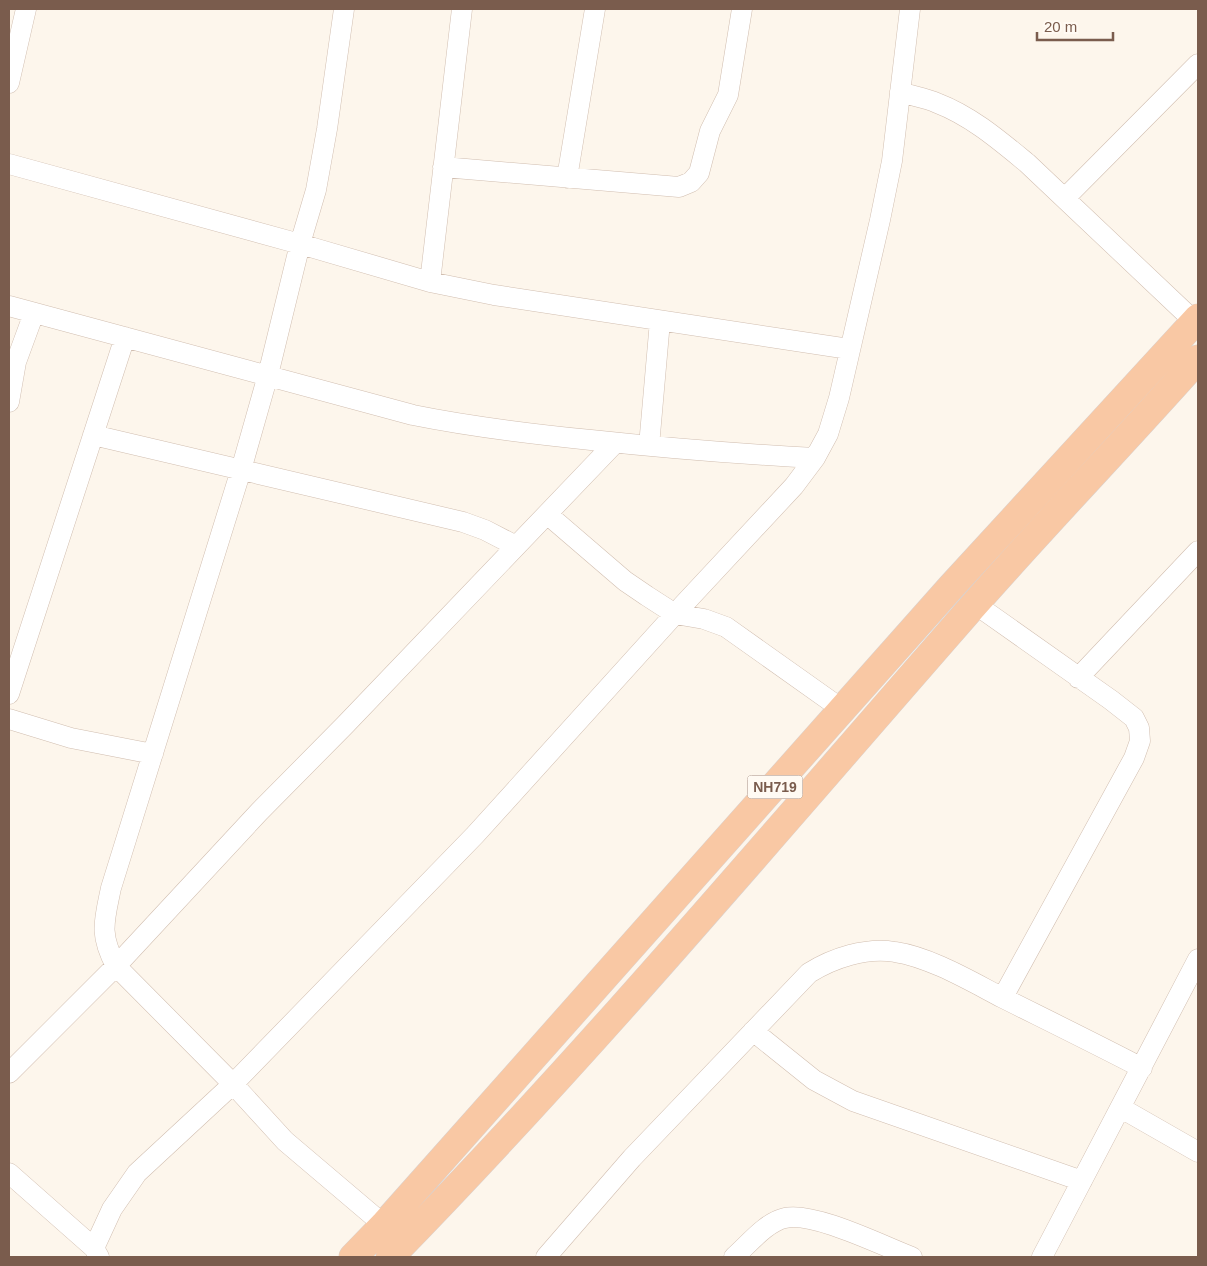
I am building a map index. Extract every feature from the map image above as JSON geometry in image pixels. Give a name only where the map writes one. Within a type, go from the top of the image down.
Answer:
[{"type":"highway","name":"NH719","points":[[353,1257],[384,1225],[951,587],[1196,320]]},
{"type":"highway","name":"NH719","points":[[390,1257],[465,1180],[738,878],[975,604],[1197,363]]},
{"type":"street","points":[[9,83],[26,9]]},
{"type":"street","points":[[344,9],[316,190],[300,244],[268,375],[241,470],[111,888],[103,934],[107,949],[116,966],[302,1156],[384,1225]]},
{"type":"street","points":[[430,282],[462,9]]},
{"type":"street","points":[[567,178],[596,9]]},
{"type":"street","points":[[443,166],[679,187],[691,182],[699,174],[710,131],[728,95],[742,9]]},
{"type":"street","points":[[9,1173],[96,1253],[112,1209],[138,1173],[233,1084],[475,835],[794,486],[815,458],[828,434],[839,398],[892,161],[910,9]]},
{"type":"street","points":[[1065,198],[1198,64]]},
{"type":"street","points":[[900,92],[936,102],[973,121],[1027,163],[1196,320]]},
{"type":"street","points":[[9,164],[300,244],[430,282],[494,295],[849,349]]},
{"type":"street","points":[[9,306],[453,423],[615,443],[730,454],[815,458]]},
{"type":"street","points":[[9,402],[16,362],[34,313]]},
{"type":"street","points":[[649,446],[660,321]]},
{"type":"street","points":[[9,694],[125,338]]},
{"type":"street","points":[[93,436],[463,522],[485,530],[516,546]]},
{"type":"street","points":[[9,1073],[116,966],[259,812],[615,443]]},
{"type":"street","points":[[547,514],[625,581],[675,614],[704,619],[726,627],[843,710]]},
{"type":"street","points":[[1078,678],[1198,551]]},
{"type":"street","points":[[975,604],[1134,718],[1139,728],[1140,741],[1134,758],[1003,997]]},
{"type":"street","points":[[9,719],[71,738],[153,754]]},
{"type":"street","points":[[546,1257],[632,1158],[808,973],[825,963],[867,953],[894,952],[916,957],[1003,997],[1142,1068]]},
{"type":"street","points":[[1042,1257],[1196,967]]},
{"type":"street","points":[[753,1031],[814,1080],[853,1101],[1082,1181]]},
{"type":"street","points":[[1121,1108],[1198,1152]]},
{"type":"street","points":[[738,1256],[772,1223],[786,1217],[807,1218],[826,1223],[912,1257]]}]
